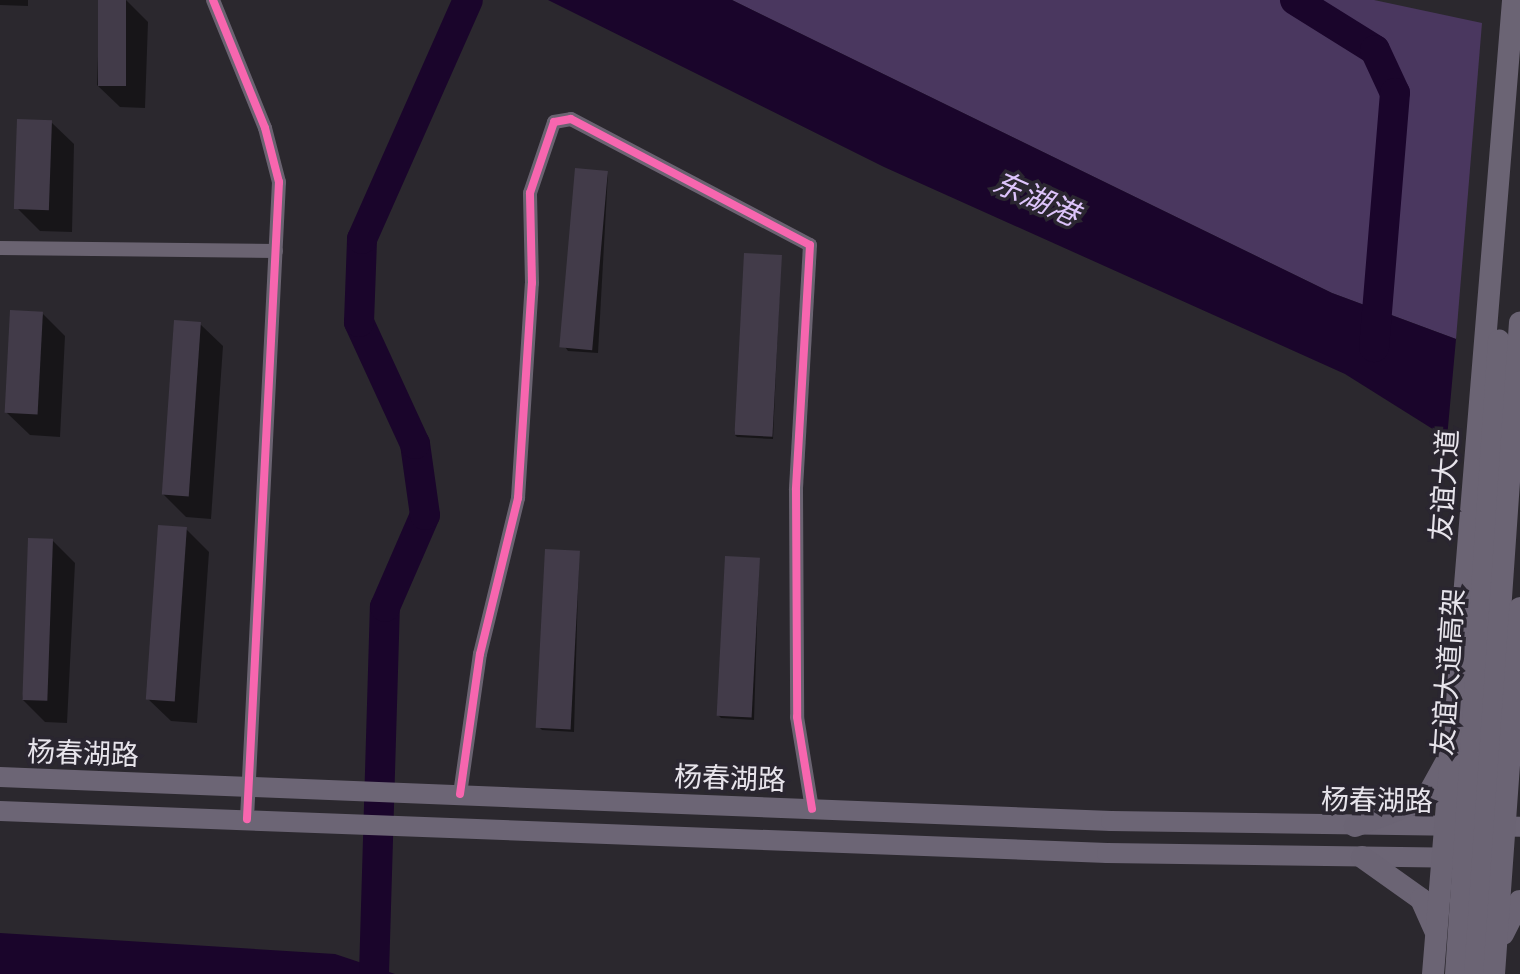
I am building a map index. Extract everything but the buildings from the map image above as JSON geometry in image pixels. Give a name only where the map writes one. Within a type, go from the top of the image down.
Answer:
[{"type":"main road","name":"友谊大道","points":[[1433,974],[1513,0]]},
{"type":"main road","name":"友谊大道高架","points":[[1456,974],[1520,40]]},
{"type":"main road","name":"友谊大道高架","points":[[1475,974],[1520,323]]},
{"type":"main road","points":[[1494,964],[1513,857],[1520,608]]},
{"type":"main road","points":[[1355,826],[1413,804],[1438,780],[1447,760],[1460,664]]},
{"type":"main road","name":"杨春湖路","points":[[0,777],[812,809],[1446,829],[1513,828]]},
{"type":"main road","name":"杨春湖路","points":[[0,811],[442,825],[1107,853],[1513,857]]},
{"type":"main road","points":[[1362,857],[1421,899],[1433,917],[1436,937]]},
{"type":"main road","points":[[1494,964],[1520,901]]},
{"type":"street","points":[[213,0],[265,128],[275,169],[276,251],[247,819]]},
{"type":"street","points":[[450,794],[518,498],[532,283],[530,193],[554,122],[571,119],[810,245],[796,522],[797,717],[812,809]]},
{"type":"street","points":[[0,248],[276,251]]},
{"type":"shaded area","points":[[732,0],[1374,0],[1482,23],[1456,339],[1332,293]]},
{"type":"water","name":"东湖港","points":[[548,0],[732,0],[1332,293],[1456,339],[1447,438],[1345,374],[884,167]]},
{"type":"water","points":[[0,933],[335,954],[395,974],[0,974]]},
{"type":"waterway","points":[[374,974],[385,607],[425,515],[415,444],[359,322],[362,239],[468,0]]},
{"type":"waterway","points":[[1295,0],[1375,50],[1395,93],[1374,347]]},
{"type":"cycle path","points":[[213,0],[265,128],[279,182],[247,819]]},
{"type":"cycle path","points":[[460,794],[480,654],[518,498],[532,283],[530,193],[554,122],[571,119],[810,245],[796,490],[797,717],[812,809]]}]
